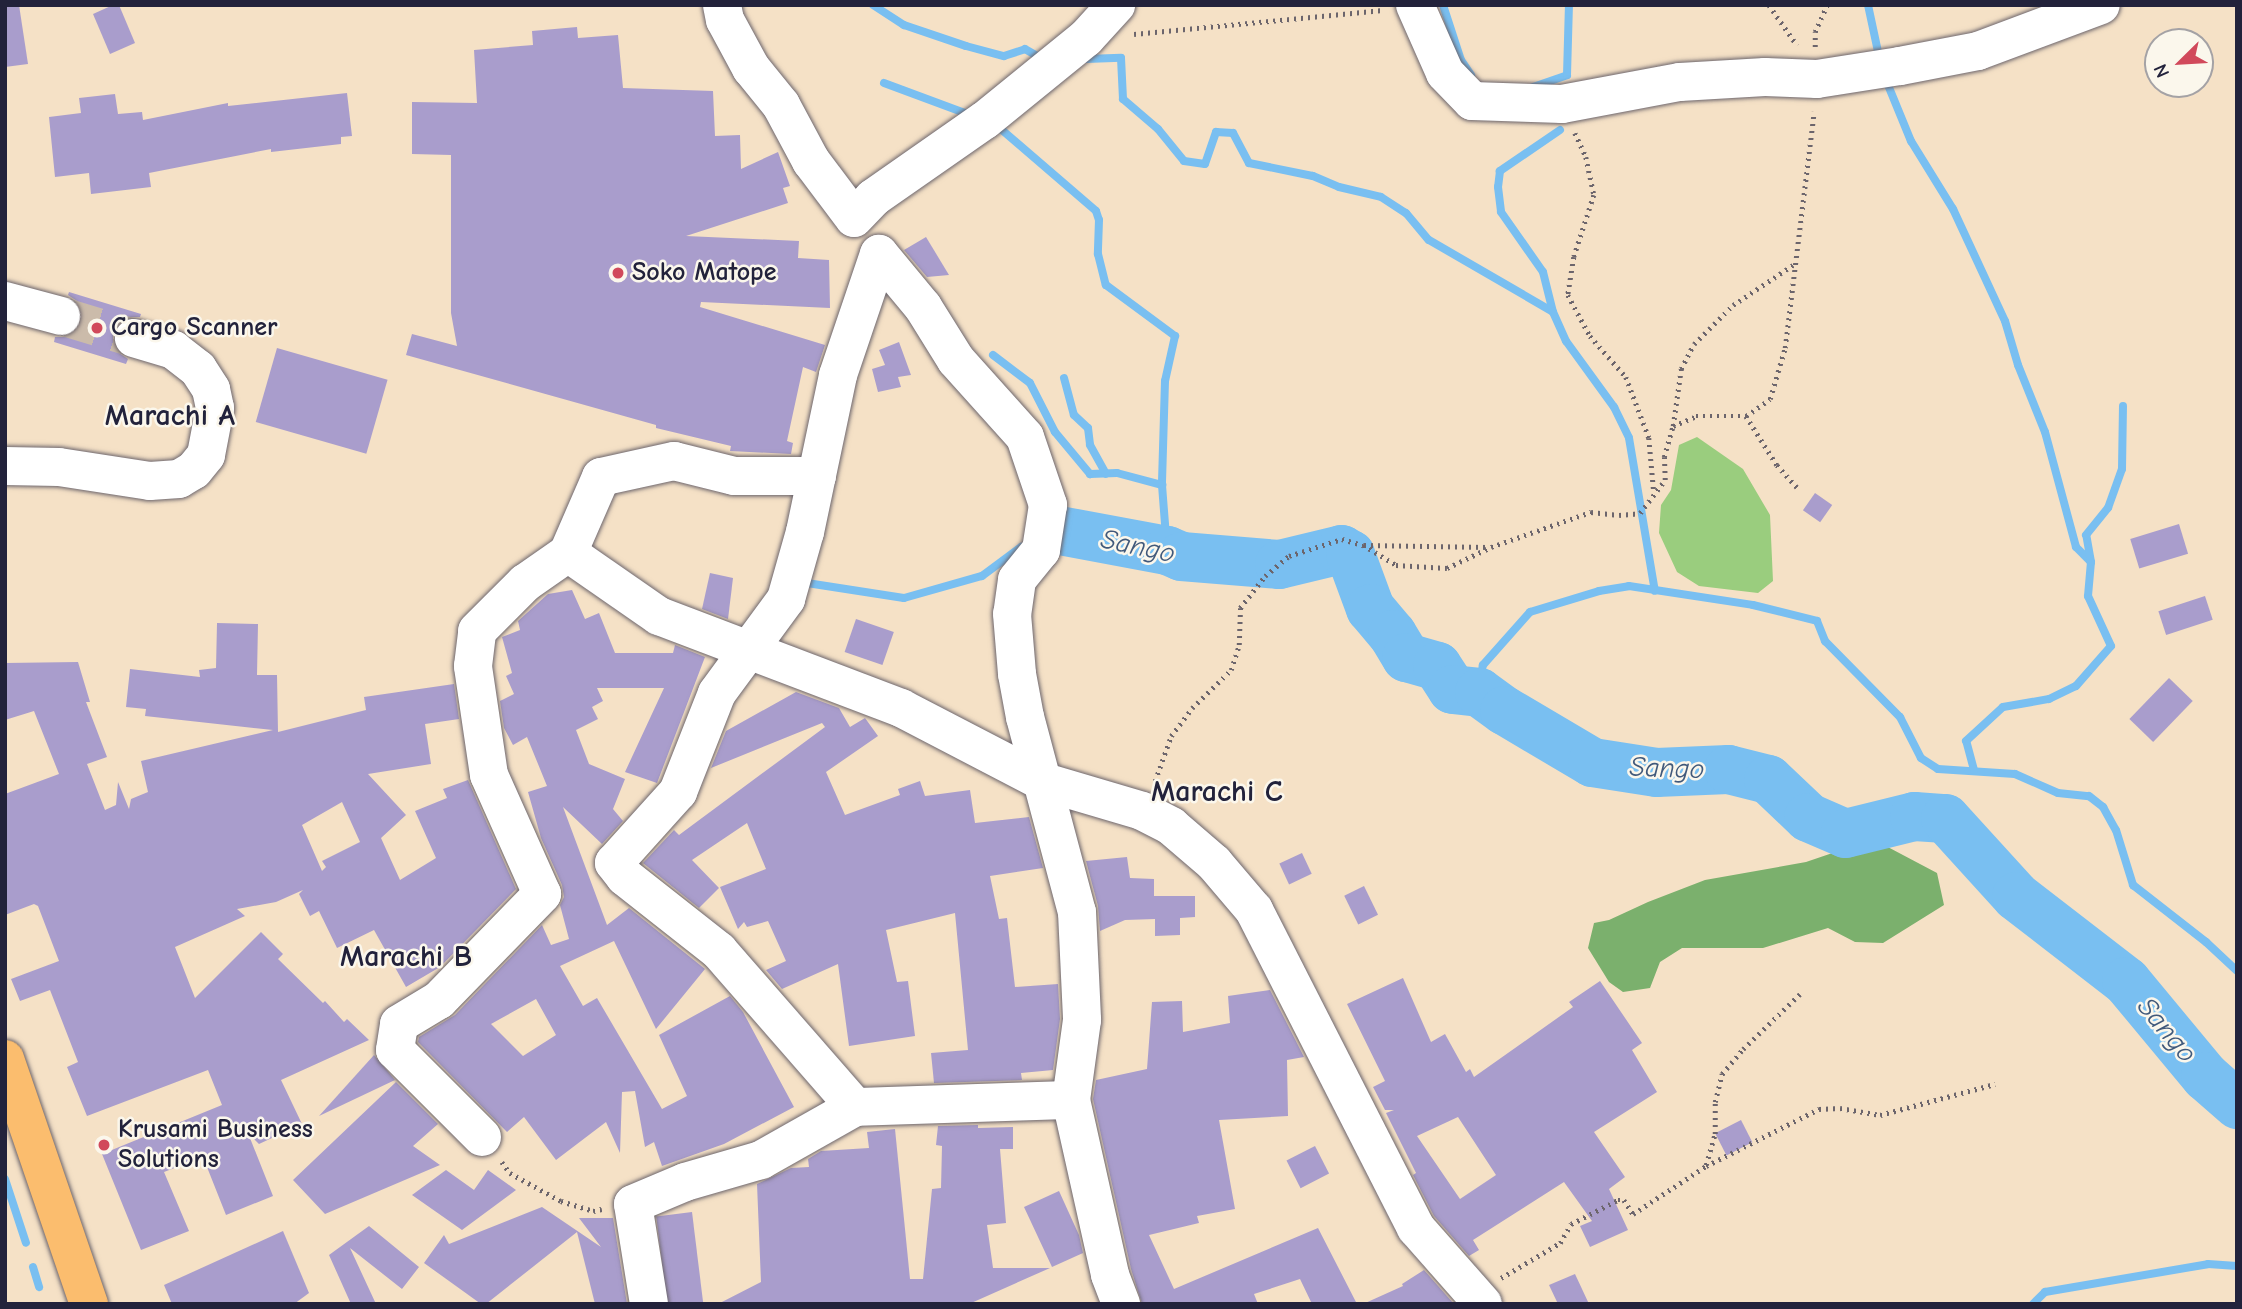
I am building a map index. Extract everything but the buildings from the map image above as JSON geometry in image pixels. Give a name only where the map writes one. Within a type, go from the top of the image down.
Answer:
[{"type":"highway","points":[[5,1059],[89,1304]]},
{"type":"street","points":[[722,5],[724,20],[751,68],[781,105],[811,161],[879,254],[923,307],[956,360],[1025,437],[1048,505],[1041,550],[1017,580],[1012,614],[1021,696],[1077,912],[1082,1020],[1071,1100],[1110,1275],[1121,1304]]},
{"type":"street","points":[[854,218],[873,198],[985,120],[1086,38],[1116,5]]},
{"type":"street","points":[[1415,6],[1445,73],[1472,101],[1562,104],[1680,82],[1817,75],[1978,51],[2101,5]]},
{"type":"street","points":[[855,1107],[719,951],[625,877],[614,863],[678,792],[717,693],[786,599],[817,476],[838,375],[879,254]]},
{"type":"street","points":[[5,301],[61,316]]},
{"type":"street","points":[[5,466],[59,467],[150,481],[179,479],[194,470],[206,455],[215,408],[211,389],[198,369],[174,350],[134,338]]},
{"type":"street","points":[[482,1137],[395,1049],[399,1024],[439,1000],[541,894],[489,775],[472,666],[477,631],[525,583],[568,554],[601,477],[674,461],[734,476],[817,476]]},
{"type":"street","points":[[568,554],[659,616],[901,708],[1041,781],[1142,811],[1171,826],[1214,863],[1254,910],[1416,1228],[1477,1297]]},
{"type":"street","points":[[649,1304],[633,1204],[685,1182],[761,1160],[855,1107],[1071,1100]]},
{"type":"path","points":[[1769,5],[1817,75]]},
{"type":"path","points":[[1673,426],[1696,416],[1746,416],[1770,399],[1785,348],[1817,75],[1815,32],[1827,5]]},
{"type":"path","points":[[1086,38],[1415,6]]},
{"type":"path","points":[[1562,104],[1586,157],[1594,195],[1574,257],[1568,295],[1590,336],[1626,377],[1649,439],[1654,494]]},
{"type":"path","points":[[1363,545],[1396,565],[1447,568],[1491,547],[1591,512],[1619,515],[1640,513],[1665,480],[1664,457],[1673,426],[1681,369],[1694,344],[1733,305],[1793,265]]},
{"type":"path","points":[[1746,416],[1777,465],[1797,487]]},
{"type":"path","points":[[1142,811],[1171,736],[1192,708],[1231,670],[1239,645],[1240,608],[1265,576],[1289,556],[1342,539],[1363,545],[1491,547]]},
{"type":"path","points":[[1706,1166],[1715,1134],[1715,1102],[1722,1074],[1743,1049],[1800,995]]},
{"type":"path","points":[[1477,1297],[1560,1244],[1571,1224],[1618,1200],[1624,1200],[1633,1214],[1706,1166],[1819,1109],[1839,1108],[1880,1115],[1995,1084]]},
{"type":"path","points":[[482,1137],[510,1172],[561,1200],[593,1211],[633,1204]]},
{"type":"green space","points":[[1697,437],[1743,469],[1770,515],[1773,581],[1758,593],[1699,586],[1677,572],[1659,533],[1661,505],[1671,490],[1679,445]]},
{"type":"green space","points":[[1856,845],[1884,845],[1937,873],[1944,905],[1883,943],[1855,942],[1828,928],[1763,948],[1682,948],[1660,962],[1650,988],[1623,992],[1609,982],[1588,948],[1594,923],[1609,920],[1705,880],[1806,862]]},
{"type":"waterway","points":[[873,5],[904,25],[966,46],[1004,56],[1025,49],[1039,57]]},
{"type":"waterway","points":[[1443,5],[1461,60],[1471,75]]},
{"type":"waterway","points":[[1533,87],[1567,75],[1569,5]]},
{"type":"waterway","points":[[1868,5],[1880,61]]},
{"type":"waterway","points":[[1086,59],[1121,58],[1123,99],[1158,129],[1184,161],[1205,164],[1216,132],[1233,133],[1249,163],[1313,176],[1339,187],[1381,197],[1406,213],[1429,240],[1553,312]]},
{"type":"waterway","points":[[884,83],[970,115]]},
{"type":"waterway","points":[[1888,85],[1911,141],[1953,209],[2005,321],[2018,365],[2045,432],[2076,547],[2091,562]]},
{"type":"waterway","points":[[995,124],[1096,211],[1099,220],[1098,254],[1106,285],[1175,336],[1165,381],[1162,485]]},
{"type":"waterway","points":[[1560,130],[1500,171],[1498,187],[1501,212],[1543,272],[1553,312],[1566,341],[1614,407],[1629,438],[1655,591]]},
{"type":"waterway","points":[[993,355],[1030,383],[1055,432],[1090,474],[1117,473],[1162,485],[1167,550]]},
{"type":"waterway","points":[[1064,378],[1074,415],[1088,428],[1090,445],[1106,474]]},
{"type":"waterway","points":[[1974,770],[1966,741],[2003,707],[2049,699],[2076,686],[2111,646],[2088,596],[2091,562],[2086,535],[2108,508],[2122,469],[2123,406]]},
{"type":"waterway","name":"Sango","points":[[1059,530],[1167,550],[1181,556],[1279,564],[1341,549],[1350,554],[1370,608],[1392,634],[1406,657],[1437,666],[1452,689],[1479,692],[1504,710],[1592,762],[1656,772],[1728,769],[1768,779],[1808,817],[1845,833],[1914,816],[1945,818],[2016,896],[2126,981],[2205,1076],[2237,1104]]},
{"type":"waterway","name":"Sango","points":[[807,583],[904,598],[982,576],[1021,547]]},
{"type":"waterway","points":[[1479,692],[1483,665],[1530,612],[1599,591],[1629,586],[1753,605],[1817,621],[1825,641],[1900,717],[1921,758],[1938,769],[2015,774],[2058,793],[2089,796],[2103,807],[2116,830],[2133,885],[2206,942],[2237,971]]},
{"type":"waterway","points":[[5,1179],[26,1243]]},
{"type":"waterway","points":[[2033,1304],[2045,1292],[2208,1264],[2237,1266]]},
{"type":"waterway","points":[[33,1267],[39,1287]]},
{"type":"tunnel","points":[[61,316],[134,338]]},
{"type":"place","name":"Soko Matope","points":[[618,273]]},
{"type":"place","name":"Cargo Scanner","points":[[97,328]]},
{"type":"place","name":"Krusami Business Solutions","points":[[104,1145]]},
{"type":"district","name":"Marachi A","points":[[170,416]]},
{"type":"district","name":"Marachi C","points":[[1217,792]]},
{"type":"district","name":"Marachi B","points":[[406,957]]}]
